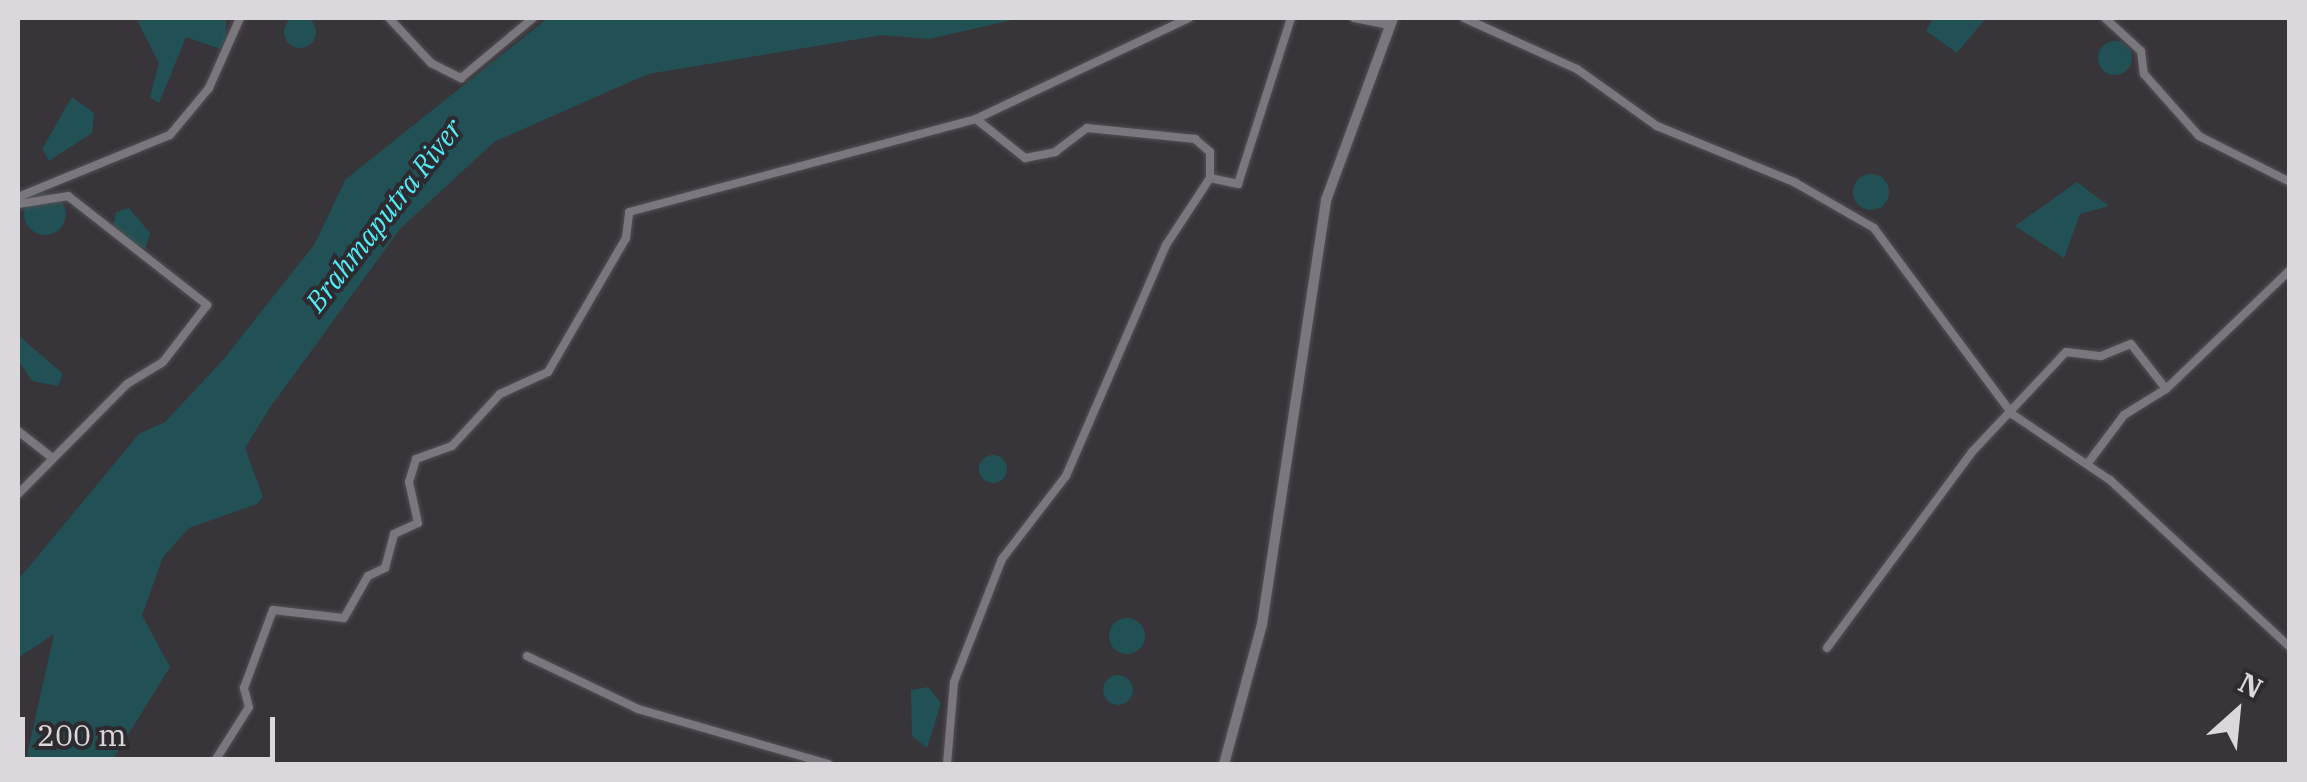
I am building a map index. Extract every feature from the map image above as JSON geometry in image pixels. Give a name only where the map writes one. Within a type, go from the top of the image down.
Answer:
[{"type":"street","points":[[18,200],[170,135],[209,88],[240,18]]},
{"type":"street","points":[[389,18],[432,64],[461,78],[533,18]]},
{"type":"street","points":[[212,764],[249,707],[244,688],[273,610],[344,618],[368,576],[385,568],[394,534],[418,522],[409,482],[416,459],[452,446],[500,394],[548,372],[626,238],[628,212],[976,119],[1189,18]]},
{"type":"street","points":[[1210,178],[1243,179],[1290,18]]},
{"type":"street","points":[[1224,764],[1262,624],[1326,200],[1392,21],[1354,18]]},
{"type":"street","points":[[1464,18],[1577,69],[1657,126],[1794,182],[1874,228],[2012,414],[2088,463],[2290,648]]},
{"type":"street","points":[[2105,18],[2141,52],[2144,74],[2199,136],[2290,182]]},
{"type":"street","points":[[947,764],[954,682],[1002,558],[1066,476],[1166,245],[1210,178],[1210,152],[1194,139],[1087,128],[1055,152],[1025,158],[976,119]]},
{"type":"street","points":[[18,200],[68,196],[207,305],[164,362],[50,456],[18,494]]},
{"type":"street","points":[[2088,463],[2124,415],[2166,389],[2290,270]]},
{"type":"street","points":[[1828,648],[1849,607],[2066,352],[2084,348],[2101,356],[2131,344],[2166,389]]},
{"type":"street","points":[[18,431],[50,456]]},
{"type":"street","points":[[528,656],[638,710],[828,764]]},
{"type":"water","points":[[300,16],[311,21],[316,32],[311,43],[300,48],[289,43],[284,32],[289,21]]},
{"type":"water","points":[[136,18],[226,18],[226,38],[220,49],[186,37],[159,103],[150,97],[159,63]]},
{"type":"water","name":"Brahmaputra River","points":[[548,18],[1021,18],[929,39],[883,35],[648,74],[494,142],[400,229],[269,409],[245,448],[263,497],[257,504],[189,528],[163,557],[142,615],[170,667],[110,764],[25,764],[54,634],[18,658],[18,580],[139,434],[165,422],[223,360],[314,245],[346,179]]},
{"type":"water","points":[[1933,18],[1986,18],[1957,53],[1926,31]]},
{"type":"water","points":[[2115,41],[2127,46],[2132,58],[2127,70],[2115,75],[2103,70],[2098,58],[2103,46]]},
{"type":"water","points":[[72,97],[94,113],[92,133],[49,161],[42,149]]},
{"type":"water","points":[[1871,174],[1884,179],[1889,192],[1884,205],[1871,210],[1858,205],[1853,192],[1858,179]]},
{"type":"water","points":[[2077,182],[2109,206],[2080,214],[2064,258],[2015,226]]},
{"type":"water","points":[[45,193],[60,199],[66,214],[60,229],[45,235],[30,229],[24,214],[30,199]]},
{"type":"water","points":[[129,208],[150,233],[145,249],[112,230],[116,212]]},
{"type":"water","points":[[18,335],[63,374],[58,386],[32,381],[18,360]]},
{"type":"water","points":[[993,455],[1003,459],[1007,469],[1003,479],[993,483],[983,479],[979,469],[983,459]]},
{"type":"water","points":[[1127,618],[1140,623],[1145,636],[1140,649],[1127,654],[1114,649],[1109,636],[1114,623]]},
{"type":"water","points":[[1118,675],[1132,684],[1133,690],[1124,704],[1118,705],[1104,696],[1103,690],[1112,676]]},
{"type":"water","points":[[928,687],[941,703],[927,748],[912,736],[911,690]]}]
